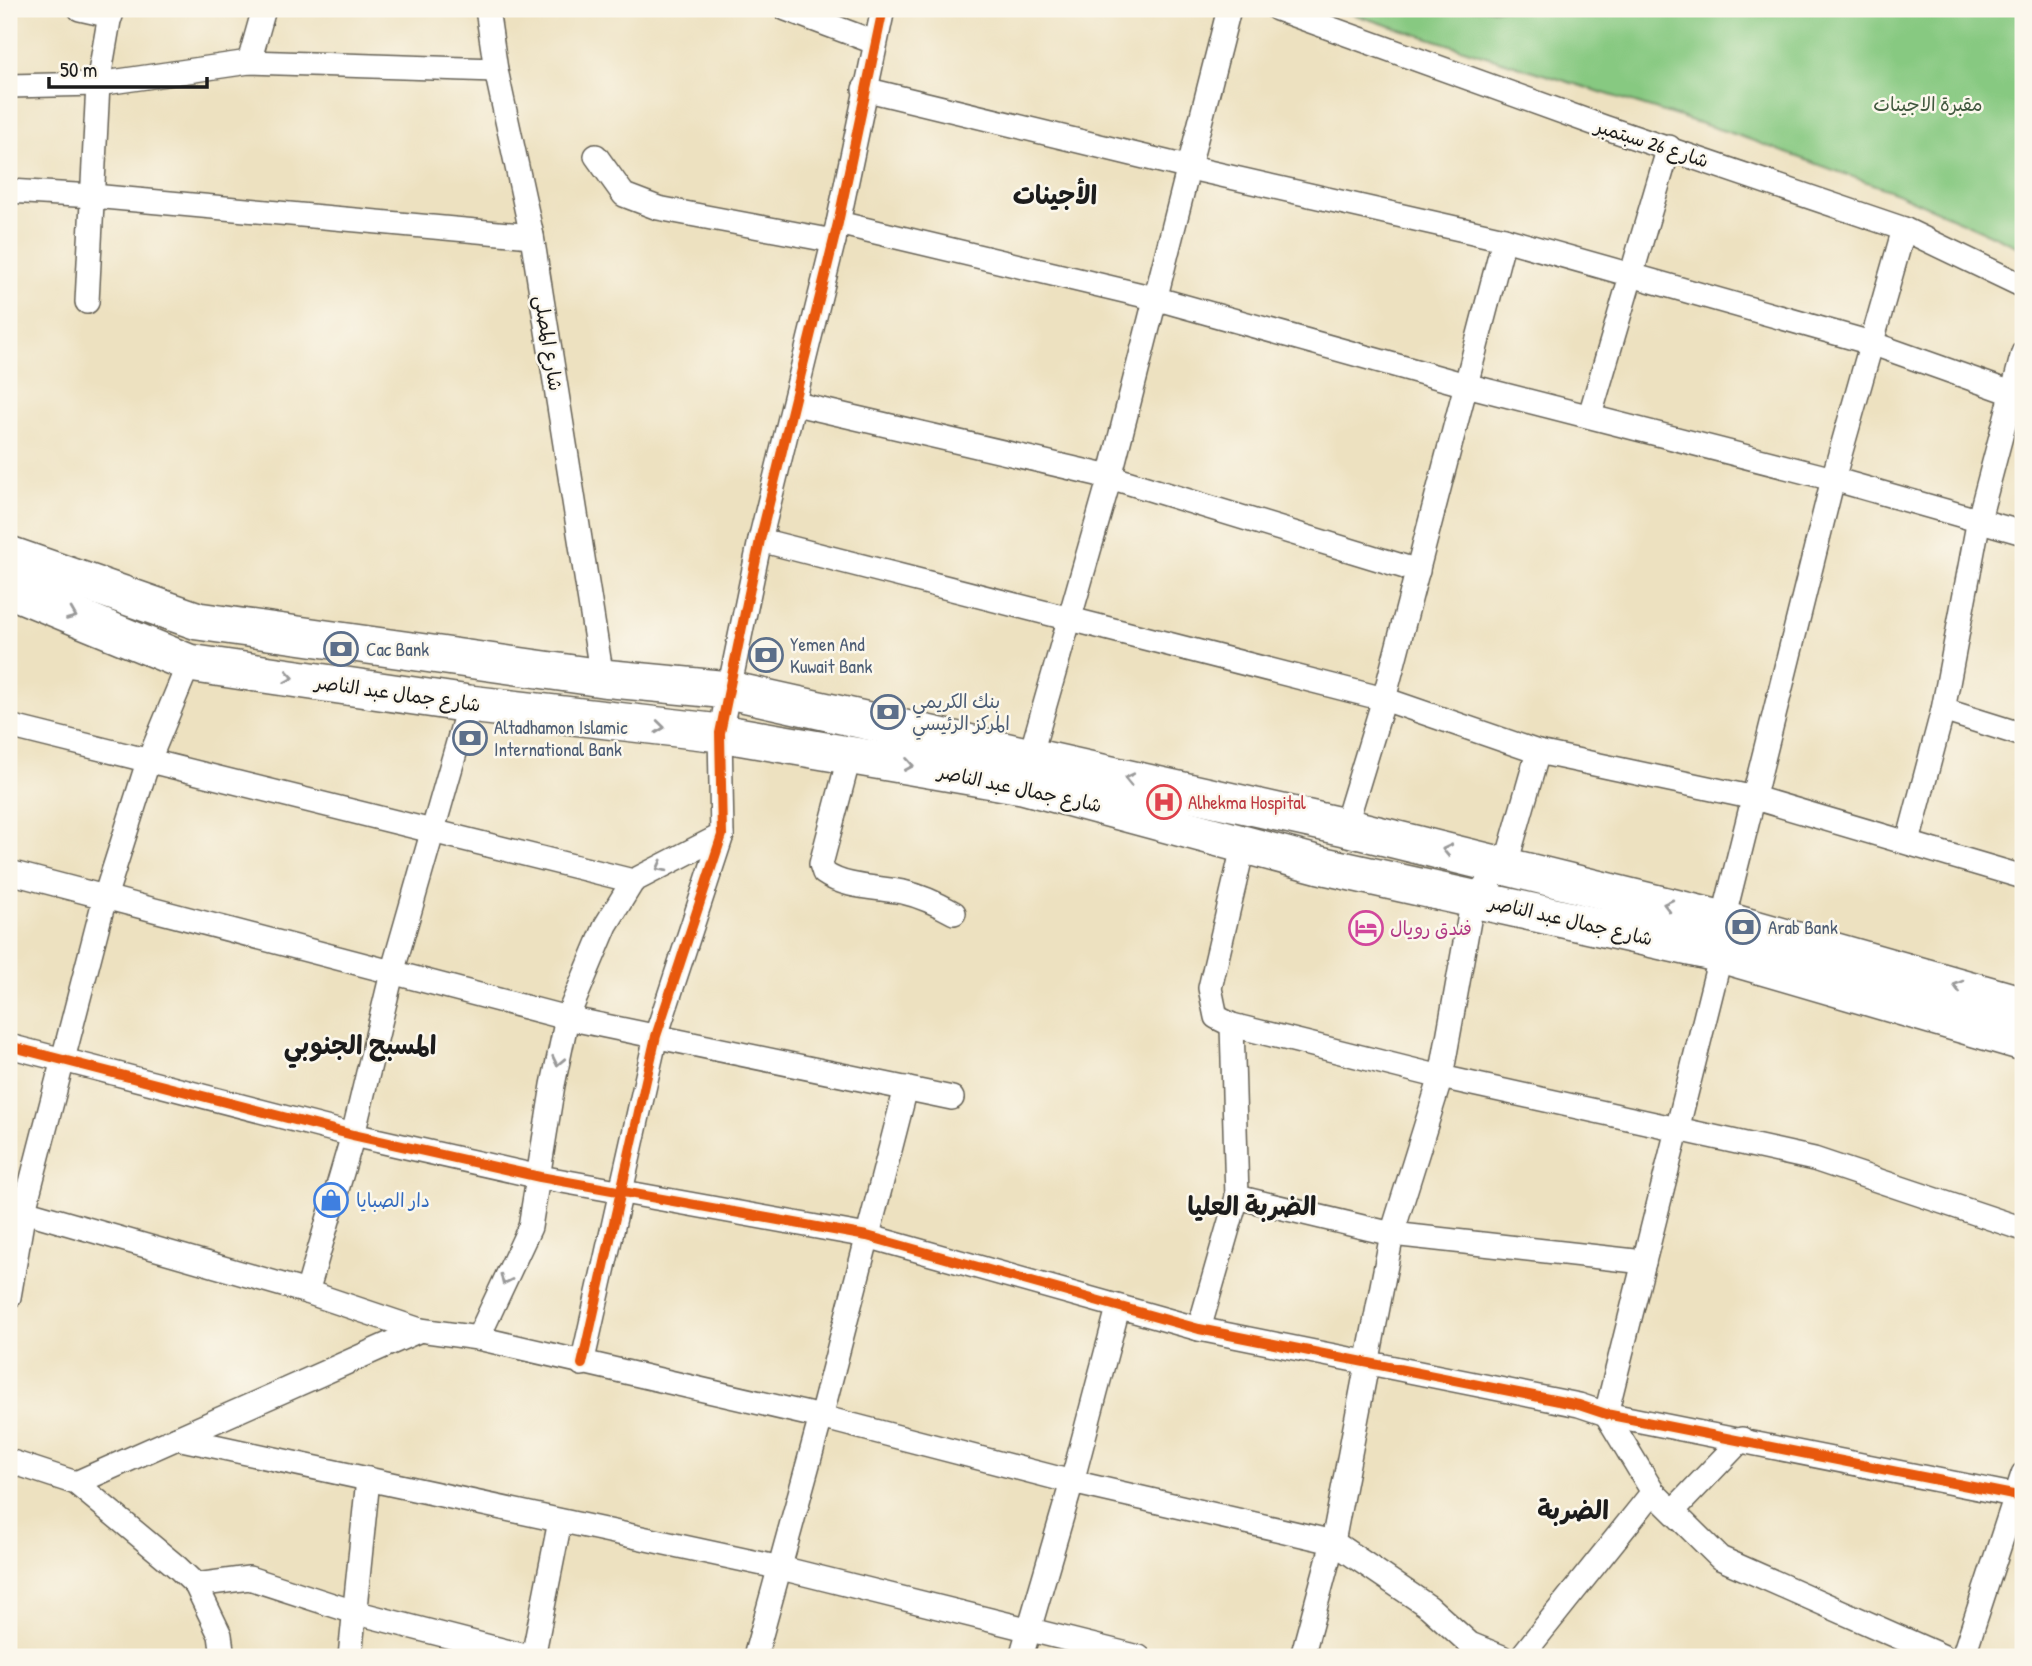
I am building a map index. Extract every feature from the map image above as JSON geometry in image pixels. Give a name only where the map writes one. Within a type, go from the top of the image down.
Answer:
[{"type":"main road","name":"شارع جمال عبد الناصر","points":[[9,555],[198,621],[602,678],[729,690],[1506,864],[2023,1042]]},
{"type":"main road","name":"شارع جمال عبد الناصر","points":[[9,589],[189,663],[469,704],[720,733],[1022,785],[1320,865],[1473,898],[1722,937],[2023,1005]]},
{"type":"street","points":[[80,9],[111,12],[98,84],[87,302]]},
{"type":"street","points":[[249,62],[264,9]]},
{"type":"street","name":"شارع المصلى","points":[[487,9],[496,70],[532,236],[602,678]]},
{"type":"street","points":[[786,9],[874,42]]},
{"type":"street","points":[[582,1364],[656,1036],[722,835],[720,733],[760,540],[796,404],[836,232],[883,9]]},
{"type":"street","points":[[1030,757],[1110,477],[1186,167],[1229,9]]},
{"type":"street","name":"شارع 26 سبتمبر","points":[[1277,9],[1604,127],[1904,229],[2023,286]]},
{"type":"street","points":[[9,86],[98,84],[249,62],[496,70]]},
{"type":"street","points":[[864,89],[1186,167],[1504,239],[1871,343],[2017,395]]},
{"type":"street","points":[[1590,415],[1669,147]]},
{"type":"street","points":[[596,156],[625,195],[658,208],[836,232],[1154,298],[1466,385],[1590,415],[2023,533]]},
{"type":"street","points":[[9,191],[93,196],[532,236]]},
{"type":"street","points":[[1904,229],[1833,480],[1678,1128],[1606,1414],[1653,1492],[1720,1558],[1944,1657]]},
{"type":"street","points":[[1345,827],[1419,571],[1504,239]]},
{"type":"street","points":[[1908,842],[1943,710],[1979,519],[2017,395],[2023,354]]},
{"type":"street","points":[[796,404],[1110,477],[1419,571]]},
{"type":"street","points":[[760,540],[1069,621],[1384,699],[1538,752],[1755,799],[2023,877]]},
{"type":"street","points":[[9,1297],[16,1209],[65,1060],[105,897],[148,762],[189,663]]},
{"type":"street","points":[[307,1292],[353,1135],[392,973],[469,704]]},
{"type":"street","points":[[1943,710],[2023,735]]},
{"type":"street","points":[[9,726],[633,881]]},
{"type":"street","points":[[1302,1657],[1333,1542],[1392,1234],[1441,1077],[1473,898],[1506,864],[1538,752]]},
{"type":"street","points":[[850,754],[821,864],[824,873],[834,880],[906,893],[933,901],[954,913]]},
{"type":"street","points":[[478,1338],[530,1227],[553,1085],[567,1018],[606,925],[633,881],[722,835]]},
{"type":"street","points":[[1244,843],[1210,988],[1216,1017],[1232,1026],[1441,1077],[1814,1159],[2023,1229]]},
{"type":"street","points":[[9,872],[567,1018],[952,1098]]},
{"type":"street","points":[[1199,1329],[1237,1197],[1232,1026]]},
{"type":"street","points":[[9,1046],[353,1135],[540,1177],[867,1236],[1199,1329],[1366,1360],[1579,1405],[1606,1414],[1742,1439],[2020,1497]]},
{"type":"street","points":[[755,1657],[781,1568],[906,1088]]},
{"type":"street","points":[[1237,1197],[1392,1234],[1644,1262]]},
{"type":"street","points":[[16,1209],[307,1292],[420,1330],[478,1338],[821,1417],[1072,1482],[1333,1542],[1429,1607],[1469,1651],[1502,1657]]},
{"type":"street","points":[[1020,1657],[1072,1482],[1118,1308]]},
{"type":"street","points":[[76,1483],[420,1330]]},
{"type":"street","points":[[177,1438],[781,1568],[1139,1657]]},
{"type":"street","points":[[1673,1511],[1742,1439]]},
{"type":"street","points":[[9,1461],[76,1483],[196,1585],[220,1635],[223,1657]]},
{"type":"street","points":[[1963,1657],[2020,1497],[2023,1474]]},
{"type":"street","points":[[350,1657],[368,1479]]},
{"type":"street","points":[[1521,1657],[1653,1492]]},
{"type":"street","points":[[196,1585],[249,1578],[354,1612],[531,1657],[560,1521]]},
{"type":"green space","name":"مقبرة الاجينات","points":[[1336,9],[2023,9],[2023,249],[1897,193],[1737,135]]},
{"type":"cycle path","points":[[582,1364],[656,1036],[722,835],[720,733],[760,540],[838,223],[883,9]]},
{"type":"cycle path","points":[[9,1046],[353,1135],[540,1177],[867,1236],[1199,1329],[2023,1497]]},
{"type":"place","name":"Cac Bank","points":[[341,649]]},
{"type":"place","name":"Yemen And Kuwait Bank","points":[[766,655]]},
{"type":"place","name":"بنك الكريمي المركز الرئيسي","points":[[888,712]]},
{"type":"place","name":"Altadhamon Islamic International Bank","points":[[470,738]]},
{"type":"place","name":"Alhekma Hospital","points":[[1164,802]]},
{"type":"place","name":"Arab Bank","points":[[1743,927]]},
{"type":"place","name":"فندق رويال","points":[[1366,928]]},
{"type":"place","name":"دار الصبايا","points":[[331,1200]]},
{"type":"district","name":"الأجينات","points":[[1055,194]]},
{"type":"district","name":"المسبح الجنوبي","points":[[360,1044]]},
{"type":"district","name":"الضربة العليا","points":[[1252,1205]]},
{"type":"district","name":"الضربة","points":[[1573,1509]]}]
